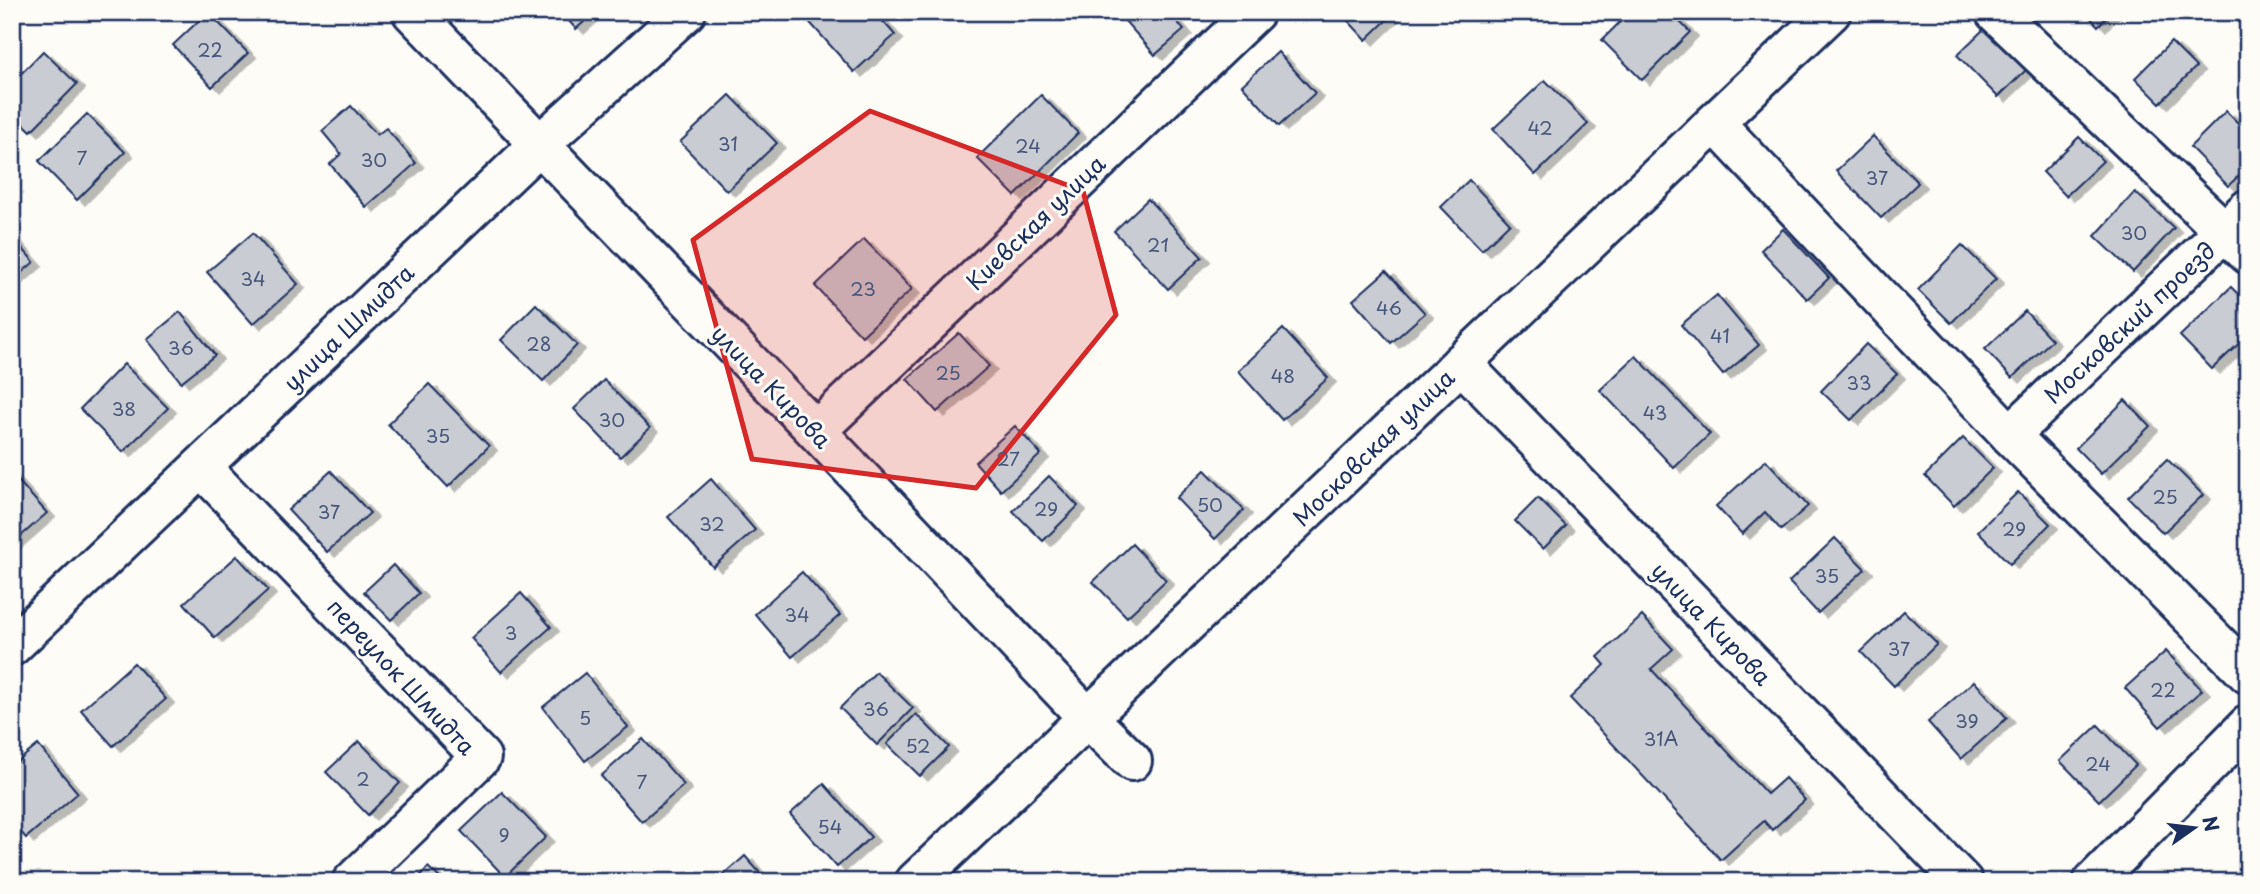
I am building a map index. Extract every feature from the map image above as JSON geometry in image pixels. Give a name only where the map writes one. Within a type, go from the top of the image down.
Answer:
[{"type":"street","name":"улица Кирова","points":[[412,12],[1132,761]]},
{"type":"street","name":"улица Шмидта","points":[[12,646],[539,145],[686,12]]},
{"type":"street","name":"Киевская улица","points":[[816,431],[1255,12]]},
{"type":"street","name":"Московская улица","points":[[915,882],[1831,12]]},
{"type":"street","points":[[1995,12],[2240,232]]},
{"type":"street","points":[[1715,123],[2010,435],[2248,674]]},
{"type":"street","name":"Московский проезд","points":[[2010,435],[2240,232]]},
{"type":"street","name":"улица Кирова","points":[[1461,363],[1963,882]]},
{"type":"street","name":"переулок Шмидта","points":[[201,467],[481,757],[352,882]]},
{"type":"street","points":[[2093,882],[2248,725]]},
{"type":"highlighted area","points":[[870,111],[1083,191],[1116,315],[976,488],[752,459],[693,240]]},
{"type":"building","points":[[208,12],[248,53],[212,87],[173,45]]},
{"type":"building","points":[[561,12],[595,12],[576,29]]},
{"type":"building","points":[[810,12],[875,12],[895,35],[854,72],[805,17]]},
{"type":"building","points":[[1117,12],[1169,12],[1184,30],[1155,55]]},
{"type":"building","points":[[1340,12],[1395,12],[1366,40]]},
{"type":"building","points":[[1630,12],[1670,12],[1690,32],[1642,80],[1602,40]]},
{"type":"building","points":[[2085,12],[2112,12],[2098,26]]},
{"type":"building","points":[[1985,28],[2026,70],[1998,97],[1957,55]]},
{"type":"building","points":[[2171,42],[2196,67],[2160,103],[2135,78]]},
{"type":"building","points":[[43,51],[77,84],[31,131],[12,113],[12,83]]},
{"type":"building","points":[[1278,52],[1315,93],[1279,126],[1242,85]]},
{"type":"building","points":[[1545,80],[1588,124],[1535,175],[1493,129]]},
{"type":"building","points":[[730,95],[777,143],[727,191],[680,142]]},
{"type":"building","points":[[1041,95],[1078,133],[1015,196],[977,158]]},
{"type":"building","points":[[351,106],[377,135],[386,128],[416,163],[366,207],[330,164],[341,154],[322,131]]},
{"type":"building","points":[[2226,111],[2248,133],[2248,167],[2228,186],[2190,147]]},
{"type":"building","points":[[87,114],[125,152],[77,200],[39,161]]},
{"type":"building","points":[[1873,136],[1918,183],[1881,218],[1836,171]]},
{"type":"building","points":[[2079,137],[2103,161],[2066,196],[2043,172]]},
{"type":"building","points":[[1469,180],[1510,223],[1482,250],[1441,207]]},
{"type":"building","points":[[2135,192],[2174,228],[2133,272],[2095,236]]},
{"type":"building","points":[[1148,199],[1202,257],[1168,289],[1114,231]]},
{"type":"building","points":[[1783,229],[1829,278],[1807,299],[1761,250]]},
{"type":"building","points":[[253,233],[298,284],[253,324],[207,272]]},
{"type":"building","points":[[12,236],[34,262],[12,281]]},
{"type":"building","points":[[864,239],[912,289],[862,336],[815,286]]},
{"type":"building","points":[[1962,245],[1996,279],[1951,323],[1918,290]]},
{"type":"building","points":[[1386,271],[1425,313],[1391,343],[1353,300]]},
{"type":"building","points":[[2231,287],[2248,304],[2248,335],[2212,369],[2180,336]]},
{"type":"building","points":[[1717,295],[1759,345],[1723,375],[1681,325]]},
{"type":"building","points":[[536,304],[577,345],[543,381],[501,340]]},
{"type":"building","points":[[2025,311],[2052,340],[2012,378],[1985,349]]},
{"type":"building","points":[[180,312],[215,355],[181,382],[147,339]]},
{"type":"building","points":[[1283,329],[1328,378],[1282,420],[1238,371]]},
{"type":"building","points":[[959,333],[989,366],[937,412],[907,379]]},
{"type":"building","points":[[1866,344],[1897,374],[1851,420],[1821,391]]},
{"type":"building","points":[[1636,356],[1710,434],[1674,468],[1600,390]]},
{"type":"building","points":[[124,364],[168,408],[123,452],[80,409]]},
{"type":"building","points":[[604,380],[650,428],[620,457],[574,409]]},
{"type":"building","points":[[429,384],[489,446],[448,487],[388,424]]},
{"type":"building","points":[[2125,400],[2150,426],[2101,474],[2076,448]]},
{"type":"building","points":[[1015,426],[1041,454],[1001,491],[975,462]]},
{"type":"building","points":[[1963,438],[1993,468],[1954,506],[1925,476]]},
{"type":"building","points":[[2167,459],[2203,495],[2163,533],[2128,497]]},
{"type":"building","points":[[1766,460],[1808,506],[1781,530],[1765,512],[1742,534],[1716,506]]},
{"type":"building","points":[[1205,470],[1244,510],[1215,539],[1176,498]]},
{"type":"building","points":[[331,471],[370,513],[327,552],[288,510]]},
{"type":"building","points":[[12,474],[47,513],[12,544]]},
{"type":"building","points":[[1049,476],[1078,506],[1043,541],[1013,511]]},
{"type":"building","points":[[711,479],[755,530],[713,567],[668,517]]},
{"type":"building","points":[[2018,492],[2050,524],[2010,564],[1978,531]]},
{"type":"building","points":[[1538,498],[1566,526],[1543,549],[1515,521]]},
{"type":"building","points":[[1835,538],[1865,569],[1818,613],[1789,582]]},
{"type":"building","points":[[1132,544],[1166,580],[1127,617],[1093,582]]},
{"type":"building","points":[[237,556],[268,590],[215,638],[184,603]]},
{"type":"building","points":[[393,565],[419,593],[391,620],[364,592]]},
{"type":"building","points":[[802,572],[840,615],[792,657],[755,614]]},
{"type":"building","points":[[521,593],[551,627],[501,672],[471,638]]},
{"type":"building","points":[[1904,611],[1937,644],[1894,686],[1861,652]]},
{"type":"building","points":[[1642,616],[1673,649],[1651,669],[1767,794],[1785,778],[1805,800],[1772,830],[1764,821],[1721,860],[1570,698],[1605,665],[1598,657]]},
{"type":"building","points":[[2166,651],[2202,690],[2160,727],[2125,688]]},
{"type":"building","points":[[134,663],[166,699],[113,746],[81,710]]},
{"type":"building","points":[[876,672],[913,708],[877,745],[840,708]]},
{"type":"building","points":[[585,673],[628,727],[585,761],[543,707]]},
{"type":"building","points":[[1974,681],[2007,718],[1961,759],[1928,722]]},
{"type":"building","points":[[916,714],[949,747],[920,776],[887,744]]},
{"type":"building","points":[[2098,725],[2136,765],[2099,801],[2060,761]]},
{"type":"building","points":[[643,739],[684,785],[642,822],[601,776]]},
{"type":"building","points":[[359,741],[400,783],[368,815],[326,772]]},
{"type":"building","points":[[38,745],[78,793],[26,838],[12,822],[12,766]]},
{"type":"building","points":[[824,784],[871,837],[837,867],[790,814]]},
{"type":"building","points":[[502,792],[546,837],[505,877],[461,831]]},
{"type":"building","points":[[745,856],[768,882],[716,882]]},
{"type":"building","points":[[428,867],[444,882],[415,882]]}]
